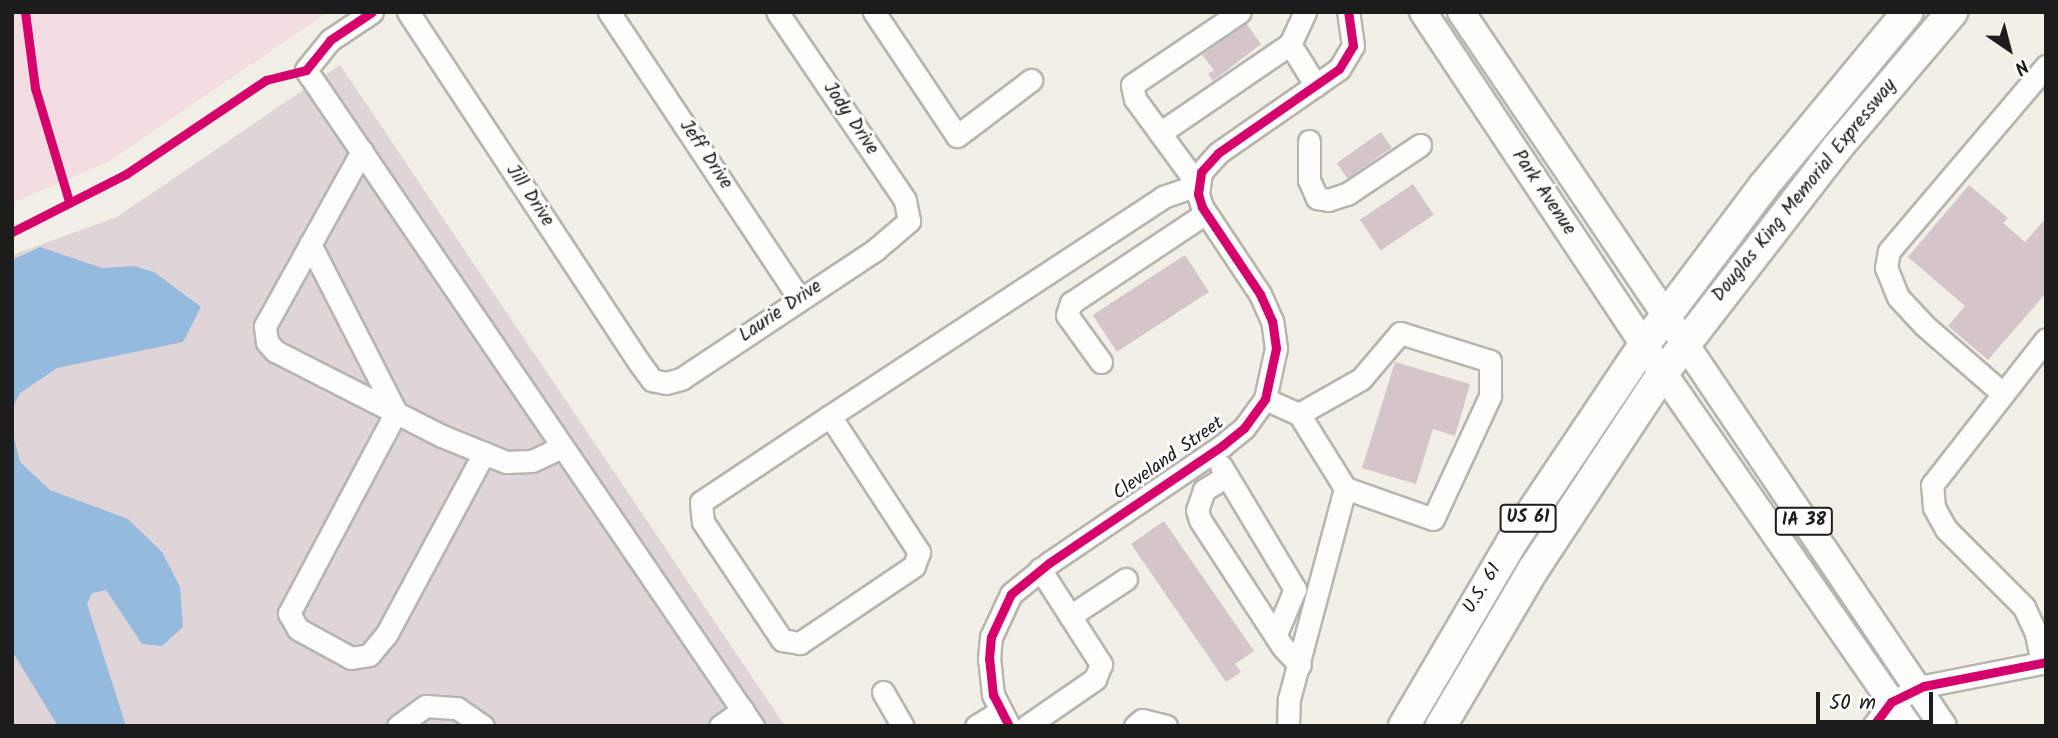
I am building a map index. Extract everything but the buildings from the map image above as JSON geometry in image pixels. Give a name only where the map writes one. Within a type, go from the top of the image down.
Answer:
[{"type":"highway","name":"Douglas King Memorial Expressway","points":[[1664,318],[1763,187],[1908,12]]},
{"type":"highway","name":"Douglas King Memorial Expressway","points":[[1663,373],[1836,149],[1952,12]]},
{"type":"highway","name":"U.S. 61","points":[[1404,726],[1513,542],[1664,318]]},
{"type":"highway","name":"U.S. 61","points":[[1441,726],[1527,581],[1663,373]]},
{"type":"main road","name":"Park Avenue","points":[[1423,12],[1663,373]]},
{"type":"main road","name":"Park Avenue","points":[[1461,12],[1664,318]]},
{"type":"main road","name":"IA 38","points":[[1664,318],[1942,726]]},
{"type":"main road","name":"IA 38","points":[[1663,373],[1908,726]]},
{"type":"street","points":[[372,12],[330,40],[306,70],[748,718],[720,726]]},
{"type":"street","name":"Jill Drive","points":[[408,12],[652,380]]},
{"type":"street","name":"Jeff Drive","points":[[609,12],[800,299]]},
{"type":"street","name":"Jody Drive","points":[[777,12],[910,209],[906,228]]},
{"type":"street","points":[[874,12],[957,136],[1031,80]]},
{"type":"street","points":[[1198,185],[1135,100],[1132,85],[1240,12]]},
{"type":"street","points":[[1160,133],[1290,44],[1305,12]]},
{"type":"street","points":[[1198,185],[1201,172],[1218,153],[1316,86],[1350,55],[1348,12]]},
{"type":"street","points":[[1290,44],[1316,86]]},
{"type":"street","points":[[2001,392],[1924,325],[1898,297],[1886,268],[1889,251],[2046,66]]},
{"type":"street","points":[[1309,141],[1307,163],[1313,192],[1328,200],[1347,194],[1419,145]]},
{"type":"street","points":[[362,152],[265,326],[267,342],[275,351],[484,453],[518,463],[562,447]]},
{"type":"street","points":[[830,416],[919,552],[914,566],[800,643],[782,640],[703,522],[701,502],[830,416],[1163,197],[1198,185]]},
{"type":"street","name":"Cleveland Street","points":[[1005,719],[989,674],[991,637],[1011,594],[1040,569],[1212,453],[1244,428],[1265,399],[1276,348],[1272,321],[1260,294],[1206,213],[1198,185]]},
{"type":"street","points":[[1101,362],[1067,315],[1071,303],[1206,213]]},
{"type":"street","name":"Laurie Drive","points":[[652,380],[671,383],[681,379],[906,228]]},
{"type":"street","points":[[310,244],[396,412]]},
{"type":"street","points":[[1265,399],[1299,414],[1345,488],[1433,519],[1490,396],[1490,361],[1400,333],[1361,379],[1299,414]]},
{"type":"street","points":[[1873,726],[1891,702],[1918,688],[2044,662],[2036,633],[2024,607],[1946,529],[1934,507],[1932,485],[2001,392],[2046,340]]},
{"type":"street","points":[[396,412],[289,613],[298,629],[351,658],[369,655],[386,635],[484,453]]},
{"type":"street","points":[[1212,453],[1295,589],[1276,634]]},
{"type":"street","points":[[1227,476],[1204,491],[1197,510],[1276,634],[1300,665]]},
{"type":"street","points":[[1288,726],[1289,699],[1345,488]]},
{"type":"street","points":[[1027,726],[1096,679],[1101,664],[1040,569]]},
{"type":"street","points":[[1070,616],[1126,579]]},
{"type":"street","points":[[883,692],[903,726]]},
{"type":"street","points":[[398,726],[426,706],[457,708],[483,726]]},
{"type":"street","points":[[976,726],[1005,719]]},
{"type":"street","points":[[1135,726],[1142,720],[1166,726]]},
{"type":"shaded area","points":[[12,12],[328,12],[108,162],[12,203]]},
{"type":"shaded area","points":[[340,65],[785,726],[12,726],[12,255],[117,217]]},
{"type":"water","points":[[40,247],[102,268],[134,266],[154,272],[201,307],[183,342],[57,368],[20,393],[12,409],[12,260]]},
{"type":"water","points":[[12,429],[20,462],[50,490],[128,519],[162,552],[180,587],[183,627],[162,646],[142,644],[106,590],[92,593],[87,604],[126,726],[58,726],[12,651]]},
{"type":"cycle path","points":[[25,12],[35,88],[69,201]]},
{"type":"cycle path","points":[[12,232],[126,174],[266,80],[306,70],[330,40],[372,12]]},
{"type":"cycle path","points":[[1009,726],[993,695],[989,659],[991,637],[1011,594],[1049,563],[1223,445],[1244,428],[1265,399],[1276,348],[1272,321],[1260,294],[1202,207],[1198,194],[1201,172],[1218,153],[1339,69],[1353,46],[1348,12]]},
{"type":"cycle path","points":[[1873,726],[1891,702],[1924,686],[2046,662]]}]
